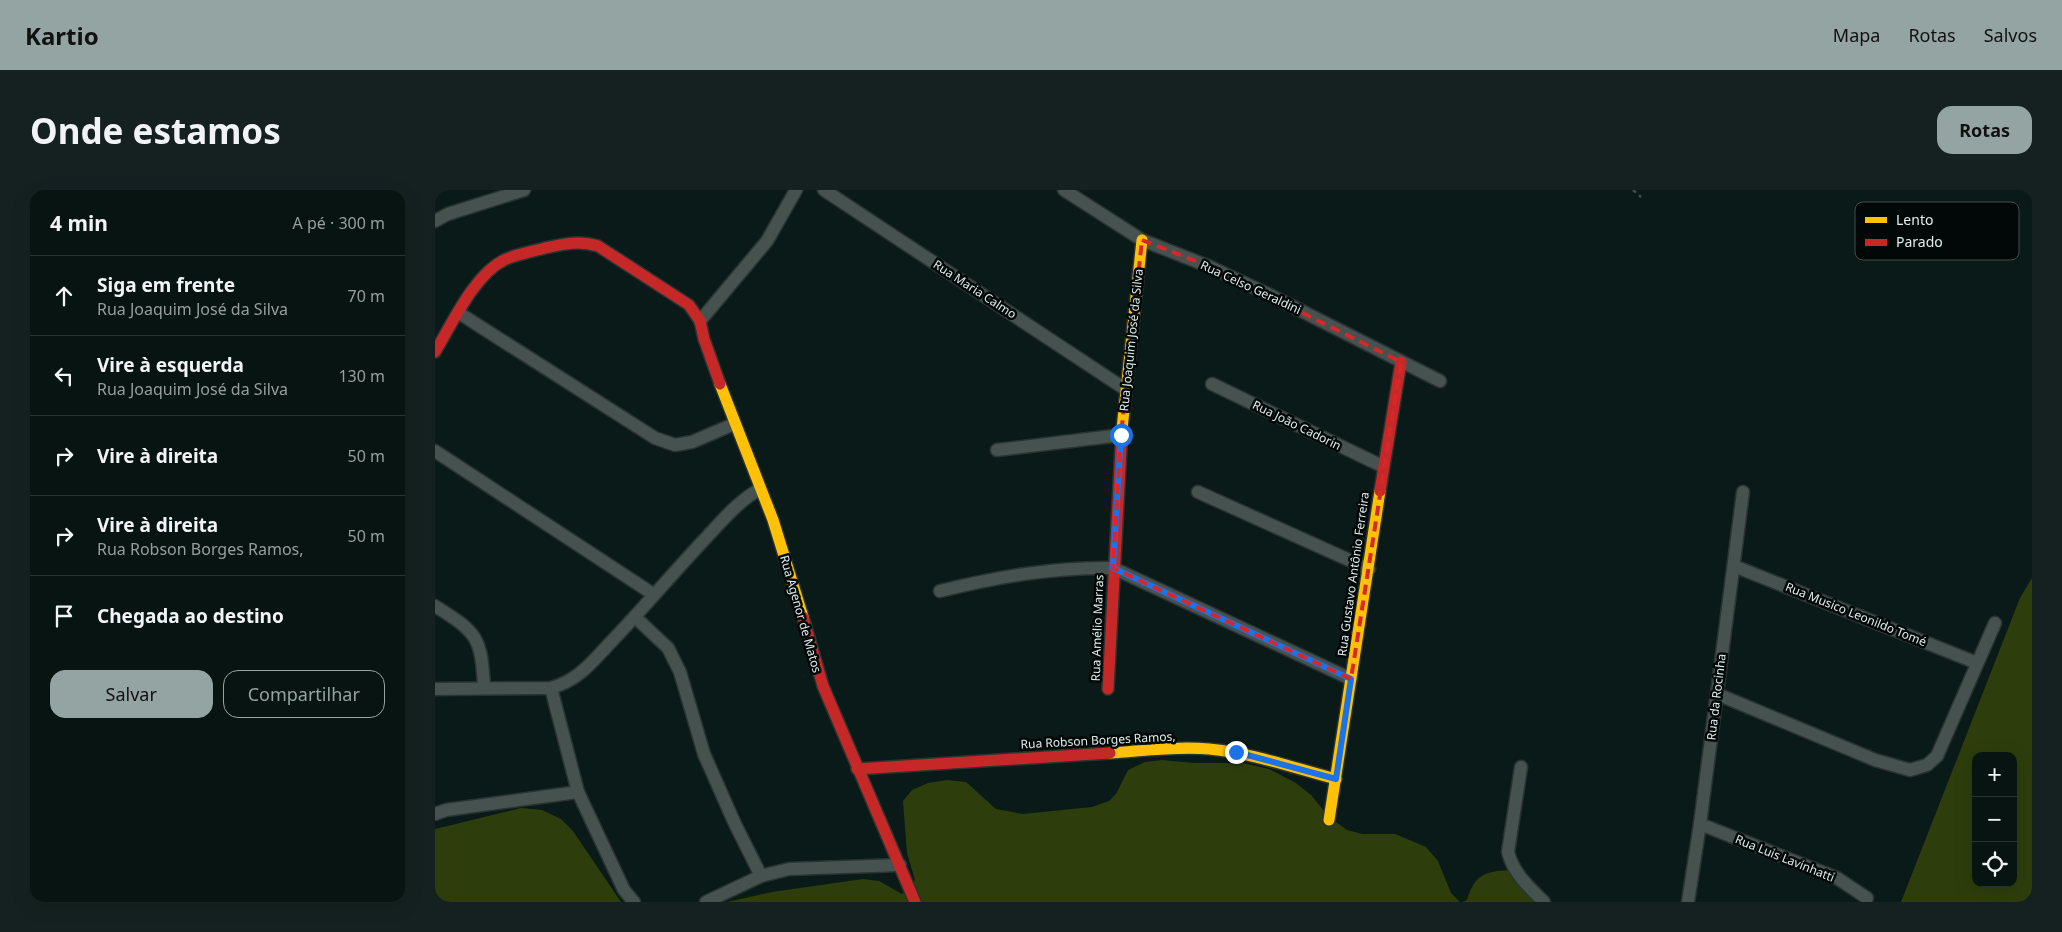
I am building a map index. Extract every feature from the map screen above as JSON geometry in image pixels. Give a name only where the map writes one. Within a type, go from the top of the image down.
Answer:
[{"type":"street","points":[[435,221],[448,214],[524,190]]},
{"type":"street","points":[[700,321],[767,241],[796,190]]},
{"type":"street","name":"Rua Maria Calmo","points":[[825,190],[1125,389]]},
{"type":"street","name":"Rua Celso Geraldini","points":[[1064,190],[1142,240],[1216,270],[1440,382]]},
{"type":"street","name":"Rua Joaquim José da Silva","points":[[1113,568],[1125,389],[1142,240]]},
{"type":"street","name":"Rua Agenor de Matos","points":[[435,352],[459,313],[489,271],[500,262],[514,256],[575,241],[598,246],[689,305],[700,321],[704,339],[734,424],[785,557],[823,686],[915,902]]},
{"type":"street","points":[[459,313],[655,438],[675,445],[692,442],[734,424]]},
{"type":"street","name":"Rua Gustavo Antônio Ferreira","points":[[1329,820],[1369,569],[1382,466],[1401,362]]},
{"type":"street","name":"Rua João Cadorin","points":[[1212,384],[1382,466]]},
{"type":"street","points":[[997,450],[1121,435]]},
{"type":"street","points":[[435,450],[653,594]]},
{"type":"street","points":[[435,688],[551,688],[566,684],[583,671],[635,617],[653,594],[735,507],[760,489]]},
{"type":"street","points":[[1198,492],[1369,569]]},
{"type":"street","name":"Rua da Rocinha","points":[[1688,902],[1700,824],[1743,492]]},
{"type":"street","name":"Rua Musico Leonildo Tomé","points":[[1734,566],[1977,663]]},
{"type":"street","points":[[940,591],[993,578],[1039,571],[1085,567],[1113,568],[1351,679]]},
{"type":"street","name":"Rua Amélio Marras","points":[[1109,690],[1113,568]]},
{"type":"street","points":[[435,606],[460,622],[476,638],[482,657],[484,687]]},
{"type":"street","points":[[635,617],[668,648],[680,672],[704,754],[728,809],[761,876]]},
{"type":"street","points":[[1717,694],[1875,760],[1910,770],[1927,765],[1937,756],[1995,623]]},
{"type":"street","points":[[551,688],[578,792],[624,890],[634,902]]},
{"type":"street","name":"Rua Robson Borges Ramos,","points":[[857,769],[1199,748],[1236,752],[1336,779]]},
{"type":"street","points":[[1521,767],[1508,852],[1511,864],[1518,876],[1544,902]]},
{"type":"street","points":[[435,814],[446,810],[578,792]]},
{"type":"street","name":"Rua Luis Lavinhatti","points":[[1700,824],[1837,878],[1867,898]]},
{"type":"street","points":[[705,902],[761,876],[789,870],[900,865]]},
{"type":"path","points":[[1633,190],[1641,197]]},
{"type":"highlighted area","points":[[1142,240],[1208,266],[1401,362],[1351,679],[1113,568],[1121,435]]},
{"type":"green space","points":[[2032,578],[2032,902],[1901,902],[2020,598]]},
{"type":"green space","points":[[1162,760],[1195,763],[1243,763],[1269,769],[1296,783],[1311,795],[1329,817],[1347,830],[1362,834],[1395,834],[1426,847],[1438,861],[1451,893],[1460,902],[727,902],[772,892],[863,879],[879,881],[902,894],[915,880],[907,853],[903,801],[912,790],[928,783],[947,780],[966,782],[996,809],[1023,814],[1092,807],[1109,801],[1116,794],[1128,770],[1145,762]]},
{"type":"green space","points":[[521,808],[542,810],[561,819],[573,831],[621,902],[435,902],[435,829]]},
{"type":"green space","points":[[1509,870],[1537,902],[1462,902],[1467,900],[1473,885],[1481,876]]},
{"type":"traffic: slow","points":[[1122,429],[1142,240]]},
{"type":"traffic: slow","points":[[720,384],[773,520],[803,617]]},
{"type":"traffic: slow","points":[[1329,820],[1380,491]]},
{"type":"traffic: slow","points":[[1110,753],[1172,748],[1209,749],[1257,757],[1336,779]]},
{"type":"traffic: jam","points":[[435,352],[473,288],[493,267],[504,260],[524,253],[565,244],[584,243],[598,246],[689,305],[700,321],[704,339],[720,384]]},
{"type":"traffic: jam","points":[[1380,491],[1401,362]]},
{"type":"traffic: jam","points":[[1108,689],[1122,429]]},
{"type":"traffic: jam","points":[[803,617],[823,686],[915,902]]},
{"type":"traffic: jam","points":[[857,769],[1110,753]]},
{"type":"route","points":[[1121,435],[1113,568],[1351,679],[1336,779],[1236,752]]}]
